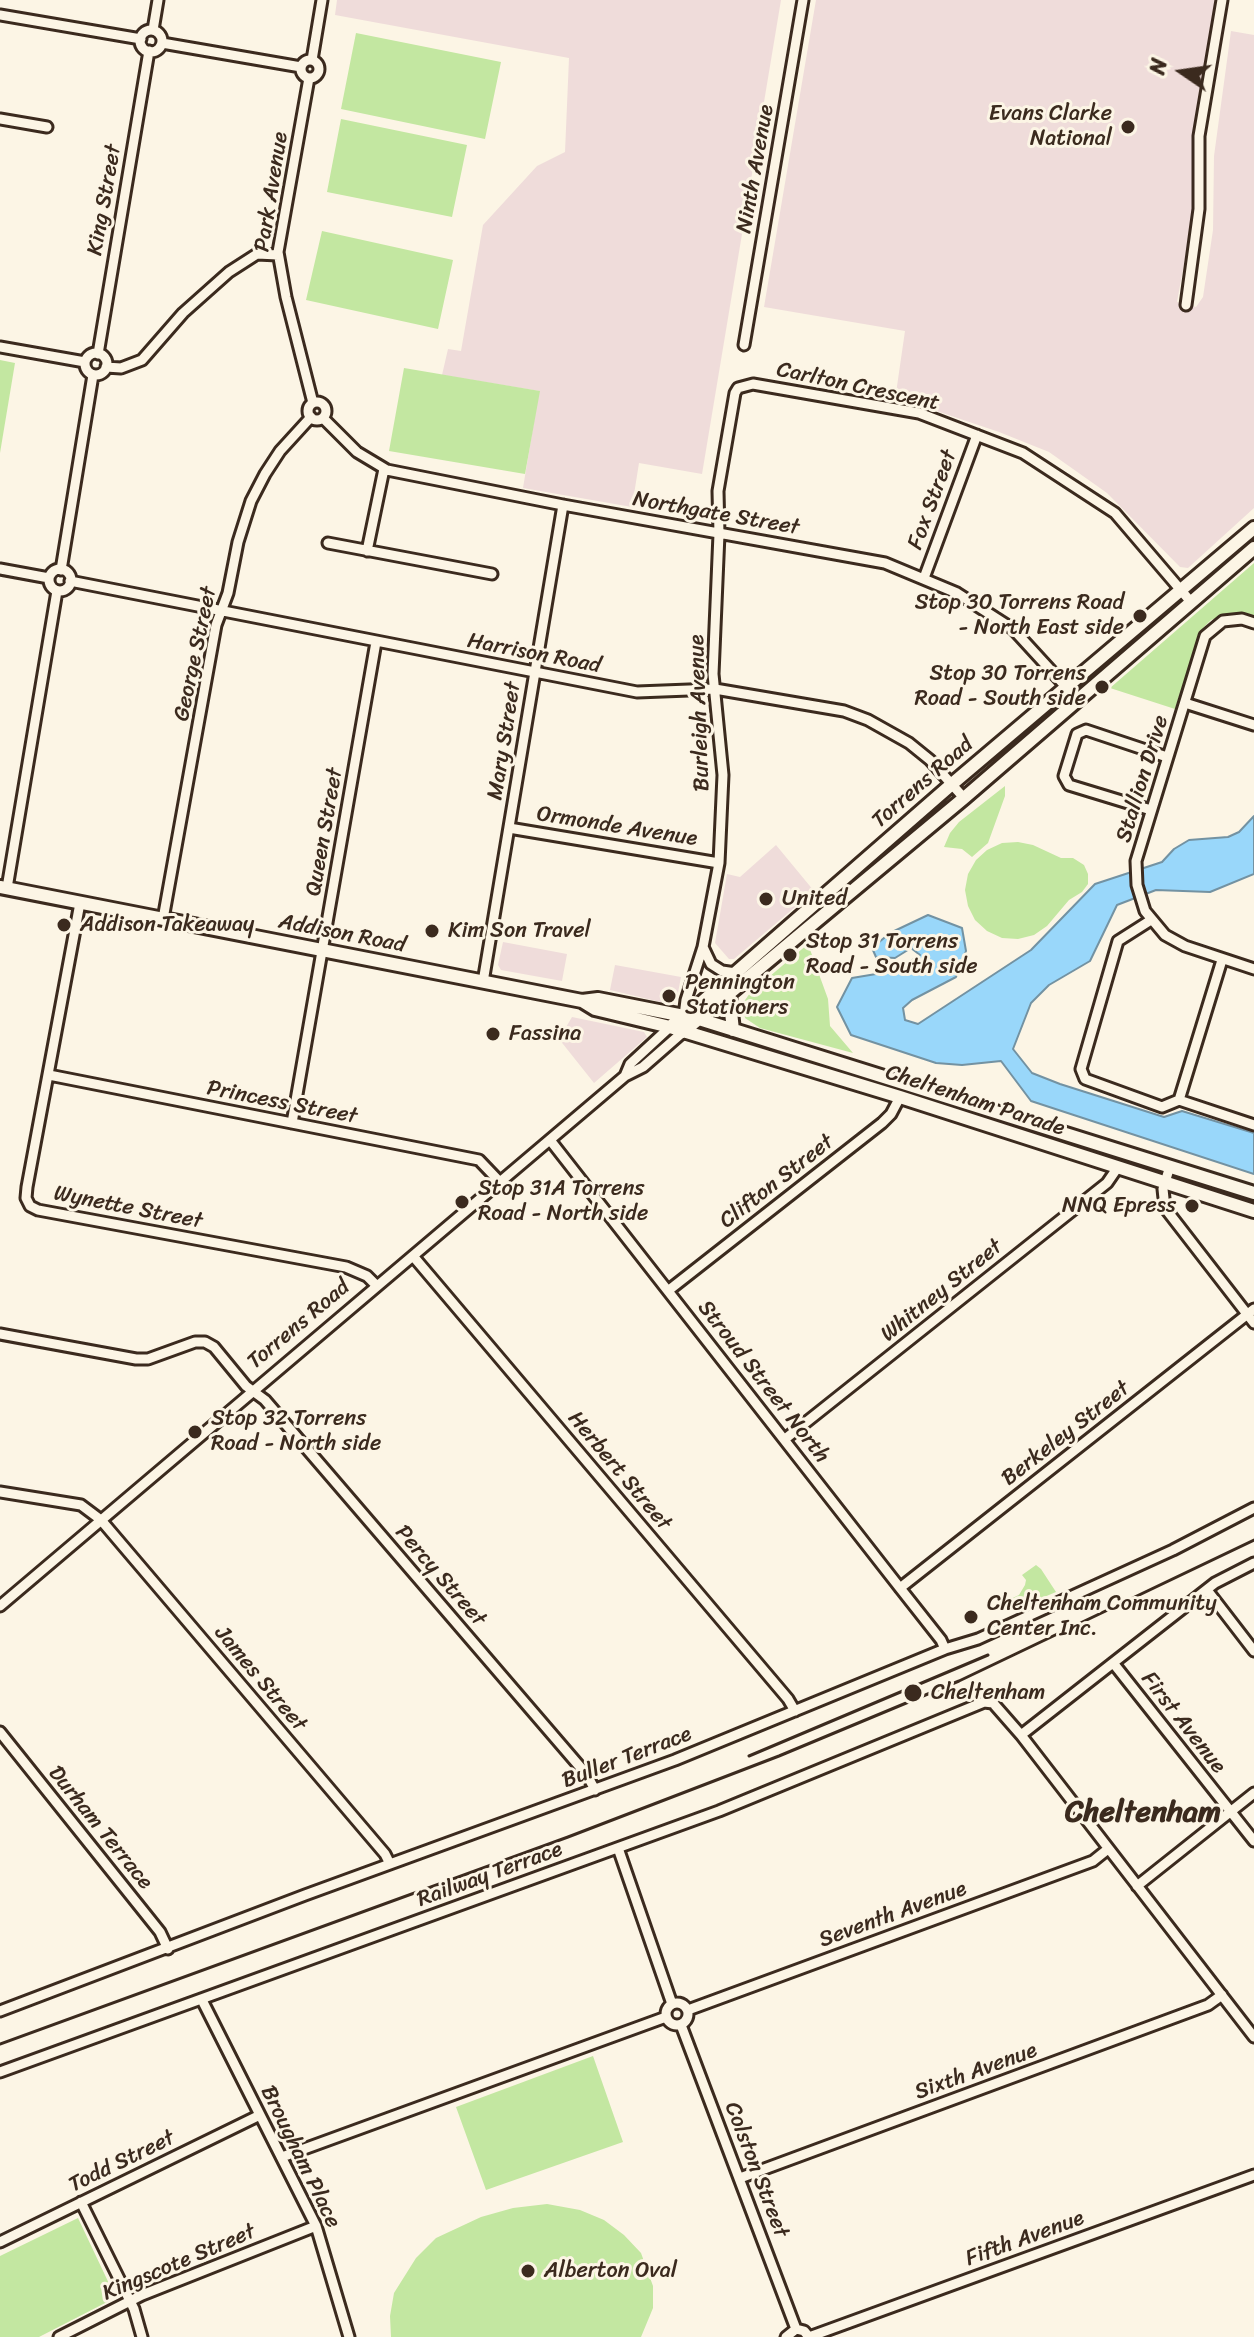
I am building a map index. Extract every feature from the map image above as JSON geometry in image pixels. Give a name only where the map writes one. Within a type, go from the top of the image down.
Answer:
[{"type":"main road","name":"Torrens Road","points":[[670,1027],[1254,528]]},
{"type":"main road","name":"Torrens Road","points":[[683,1032],[897,855],[1254,548]]},
{"type":"main road","points":[[882,845],[889,843],[897,855]]},
{"type":"main road","name":"Addison Road","points":[[3,887],[582,1001],[598,999],[699,1019]]},
{"type":"main road","points":[[729,994],[733,1030]]},
{"type":"main road","name":"Addison Road","points":[[582,1001],[595,1009],[683,1032]]},
{"type":"main road","name":"Cheltenham Parade","points":[[699,1019],[1254,1193]]},
{"type":"main road","name":"Cheltenham Parade","points":[[683,1032],[900,1097],[1254,1211]]},
{"type":"street","points":[[153,30],[158,0]]},
{"type":"street","points":[[312,60],[322,0]]},
{"type":"street","name":"Ninth Avenue","points":[[744,345],[803,0]]},
{"type":"street","points":[[1186,305],[1199,209],[1199,136],[1222,0]]},
{"type":"street","points":[[0,15],[141,39]]},
{"type":"street","points":[[153,30],[160,35],[162,43],[158,49],[149,51],[141,45],[141,39],[146,32],[153,30]]},
{"type":"street","points":[[162,43],[301,67]]},
{"type":"street","name":"King Street","points":[[98,354],[149,51]]},
{"type":"street","points":[[312,60],[318,64],[319,71],[309,78],[301,67],[304,62],[312,60]]},
{"type":"street","name":"Park Avenue","points":[[309,78],[278,255],[313,403]]},
{"type":"street","points":[[0,120],[47,127]]},
{"type":"street","points":[[106,367],[121,368],[142,360],[183,313],[229,272],[257,254],[278,255]]},
{"type":"street","points":[[0,347],[85,362]]},
{"type":"street","points":[[98,354],[105,358],[106,367],[103,373],[93,375],[85,362],[90,355],[98,354]]},
{"type":"street","points":[[61,570],[93,375]]},
{"type":"street","name":"Carlton Crescent","points":[[742,385],[753,384],[919,413],[1023,453],[1105,505],[1128,526],[1191,602]]},
{"type":"street","name":"Burleigh Avenue","points":[[684,1016],[703,947],[719,863],[723,775],[713,674],[718,491],[735,393],[742,385]]},
{"type":"street","points":[[313,403],[325,407],[323,418],[316,420],[311,417],[309,409],[313,403]]},
{"type":"street","name":"George Street","points":[[163,919],[220,611],[228,593],[238,542],[251,501],[280,451],[311,417]]},
{"type":"street","name":"Northgate Street","points":[[323,418],[357,452],[384,469],[719,534],[866,558],[924,578],[957,593],[1013,629],[1078,700]]},
{"type":"street","name":"Fox Street","points":[[924,578],[977,435]]},
{"type":"street","points":[[367,551],[384,469]]},
{"type":"street","name":"Mary Street","points":[[483,982],[563,505]]},
{"type":"street","points":[[328,543],[492,574]]},
{"type":"street","points":[[0,569],[49,578]]},
{"type":"street","points":[[61,570],[68,574],[70,581],[67,589],[57,591],[49,578],[54,571],[61,570]]},
{"type":"street","name":"Harrison Road","points":[[70,581],[637,692],[715,689],[813,704],[868,720],[909,743],[930,760],[964,798]]},
{"type":"street","points":[[3,887],[57,591]]},
{"type":"street","name":"Stallion Drive","points":[[1254,623],[1242,619],[1223,621],[1205,636],[1136,861],[1137,885],[1143,904],[1151,920],[1165,935],[1185,946],[1254,969]]},
{"type":"street","name":"Queen Street","points":[[292,1123],[376,642]]},
{"type":"street","points":[[1185,703],[1254,725]]},
{"type":"street","points":[[1151,810],[1069,785],[1064,776],[1077,734],[1086,730],[1167,757]]},
{"type":"street","name":"Ormonde Avenue","points":[[509,828],[719,863]]},
{"type":"street","name":"Wynette Street","points":[[80,903],[27,1187],[30,1206],[53,1213],[346,1267],[367,1276],[377,1286]]},
{"type":"street","points":[[1151,920],[1118,941],[1081,1069],[1085,1079],[1162,1107],[1179,1100],[1254,1125]]},
{"type":"street","points":[[703,947],[711,964],[722,971],[736,973]]},
{"type":"street","points":[[1179,1100],[1222,960]]},
{"type":"street","name":"Torrens Road","points":[[625,1076],[630,1064],[670,1027]]},
{"type":"street","name":"Torrens Road","points":[[0,1606],[625,1076],[643,1067],[683,1032]]},
{"type":"street","name":"Princess Street","points":[[49,1075],[479,1160],[500,1182]]},
{"type":"street","name":"Clifton Street","points":[[669,1290],[882,1123],[900,1097]]},
{"type":"street","name":"Stroud Street North","points":[[550,1140],[945,1649]]},
{"type":"street","points":[[1170,1166],[1163,1197],[1165,1208],[1252,1315]]},
{"type":"street","name":"Whitney Street","points":[[785,1439],[1107,1183],[1118,1167]]},
{"type":"street","name":"Herbert Street","points":[[413,1256],[795,1711]]},
{"type":"street","name":"Berkeley Street","points":[[900,1588],[1252,1315]]},
{"type":"street","name":"Percy Street","points":[[0,1334],[136,1359],[148,1359],[195,1342],[205,1342],[214,1347],[252,1390],[264,1399],[587,1775],[595,1790]]},
{"type":"street","points":[[0,1492],[81,1505],[101,1520]]},
{"type":"street","name":"Buller Terrace","points":[[0,2011],[595,1790],[1021,1621],[1173,1550],[1254,1508]]},
{"type":"street","name":"James Street","points":[[101,1520],[375,1842],[390,1864]]},
{"type":"street","points":[[1253,2035],[1021,1735],[1207,1590],[1254,1563]]},
{"type":"street","points":[[1207,1590],[1254,1651]]},
{"type":"street","name":"First Avenue","points":[[1114,1664],[1254,1841]]},
{"type":"street","name":"Railway Terrace","points":[[0,2072],[719,1811],[932,1722],[988,1702],[998,1708],[1021,1735]]},
{"type":"street","name":"Durham Terrace","points":[[0,1732],[160,1932],[168,1949]]},
{"type":"street","points":[[1137,1886],[1254,1793]]},
{"type":"street","points":[[618,1848],[672,2004]]},
{"type":"street","name":"Seventh Avenue","points":[[688,2010],[1093,1861],[1108,1849]]},
{"type":"street","name":"Sixth Avenue","points":[[740,2178],[1208,2005],[1222,1995]]},
{"type":"street","name":"Brougham Place","points":[[202,2000],[316,2226],[349,2337]]},
{"type":"street","points":[[672,2004],[683,2004],[688,2010],[687,2020],[681,2025],[674,2025],[666,2017],[672,2004]]},
{"type":"street","points":[[282,2157],[666,2017]]},
{"type":"street","name":"Colston Street","points":[[681,2025],[796,2329]]},
{"type":"street","name":"Todd Street","points":[[0,2242],[260,2115]]},
{"type":"street","name":"Fifth Avenue","points":[[809,2337],[1254,2175]]},
{"type":"street","points":[[81,2202],[130,2301],[142,2337]]},
{"type":"street","name":"Kingscote Street","points":[[59,2337],[130,2301],[316,2226]]},
{"type":"street","points":[[786,2337],[796,2329],[804,2331],[809,2337]]},
{"type":"shaded area","points":[[337,0],[781,0],[702,474],[639,463],[632,507],[523,488],[539,391],[442,375],[448,349],[461,351],[483,225],[537,166],[565,152],[569,58],[335,15]]},
{"type":"shaded area","points":[[816,0],[1217,0],[1193,149],[1195,204],[1177,302],[1196,307],[1203,297],[1213,230],[1214,156],[1231,31],[1254,35],[1254,508],[1188,568],[1180,567],[1107,493],[1049,452],[999,432],[910,402],[895,400],[905,331],[764,307]]},
{"type":"shaded area","points":[[776,845],[814,891],[734,959],[729,959],[715,943],[727,874],[740,877]]},
{"type":"shaded area","points":[[503,942],[567,954],[562,981],[501,970],[498,965]]},
{"type":"shaded area","points":[[615,965],[681,977],[676,1003],[673,1005],[610,990]]},
{"type":"shaded area","points":[[572,1017],[644,1032],[647,1037],[594,1083],[559,1039]]},
{"type":"green space","points":[[356,33],[501,62],[485,139],[341,109]]},
{"type":"green space","points":[[341,119],[467,145],[452,217],[327,192]]},
{"type":"green space","points":[[322,231],[453,260],[438,329],[306,300]]},
{"type":"green space","points":[[0,360],[15,363],[0,453]]},
{"type":"green space","points":[[404,368],[540,391],[525,474],[389,451]]},
{"type":"green space","points":[[1254,563],[1254,617],[1231,613],[1211,620],[1204,627],[1175,709],[1110,688]]},
{"type":"green space","points":[[1005,786],[1005,796],[988,843],[972,857],[962,849],[944,847],[959,822]]},
{"type":"green space","points":[[1002,843],[1033,845],[1061,858],[1073,858],[1084,865],[1088,884],[1034,935],[1018,939],[1002,938],[987,931],[975,920],[965,890],[968,874],[976,860],[987,850]]},
{"type":"green space","points":[[808,944],[828,999],[830,1026],[853,1053],[760,1028],[745,1018],[743,1003],[750,993]]},
{"type":"green space","points":[[1036,1565],[1056,1592],[1011,1611],[1003,1607],[1002,1603],[1019,1595],[1026,1580],[1022,1575]]},
{"type":"green space","points":[[593,2056],[623,2142],[486,2190],[456,2107]]},
{"type":"green space","name":"Alberton Oval","points":[[547,2204],[580,2210],[604,2220],[641,2253],[653,2286],[653,2308],[641,2337],[391,2337],[390,2316],[394,2293],[416,2258],[436,2238],[481,2217],[513,2208]]},
{"type":"green space","points":[[78,2218],[113,2292],[111,2300],[39,2337],[0,2337],[0,2256]]},
{"type":"water","points":[[1254,816],[1254,874],[1210,892],[1156,890],[1117,905],[1090,961],[1049,985],[1031,1003],[1013,1049],[1032,1073],[1060,1084],[1164,1117],[1182,1111],[1254,1133],[1254,1174],[1031,1101],[1001,1061],[962,1065],[936,1063],[851,1035],[837,1007],[852,978],[894,971],[920,955],[911,948],[895,958],[876,957],[872,948],[890,933],[928,915],[962,928],[966,951],[956,977],[903,1008],[905,1020],[918,1024],[1031,950],[1095,884],[1162,862],[1174,849],[1189,840],[1228,837],[1239,832]]},
{"type":"railway","points":[[0,2044],[568,1837],[779,1756],[959,1681],[1254,1540]]},
{"type":"railway","points":[[749,1756],[988,1655]]},
{"type":"place","name":"Evans Clarke National","points":[[1128,127]]},
{"type":"place","name":"Stop 30 Torrens Road - North East side","points":[[1140,616]]},
{"type":"place","name":"Stop 30 Torrens Road - South side","points":[[1102,687]]},
{"type":"place","name":"United","points":[[766,899]]},
{"type":"place","name":"Addison Takeaway","points":[[64,925]]},
{"type":"place","name":"Kim Son Travel","points":[[432,931]]},
{"type":"place","name":"Stop 31 Torrens Road - South side","points":[[790,955]]},
{"type":"place","name":"Pennington Stationers","points":[[669,996]]},
{"type":"place","name":"Fassina","points":[[493,1034]]},
{"type":"place","name":"Stop 31A Torrens Road - North side","points":[[462,1202]]},
{"type":"place","name":"NNQ Epress","points":[[1192,1206]]},
{"type":"place","name":"Stop 32 Torrens Road - North side","points":[[195,1432]]},
{"type":"place","name":"Cheltenham Community Center Inc.","points":[[971,1617]]},
{"type":"place","name":"Cheltenham","points":[[913,1693]]},
{"type":"place","name":"Alberton Oval","points":[[528,2271]]},
{"type":"district","name":"Cheltenham","points":[[1143,1813]]}]
